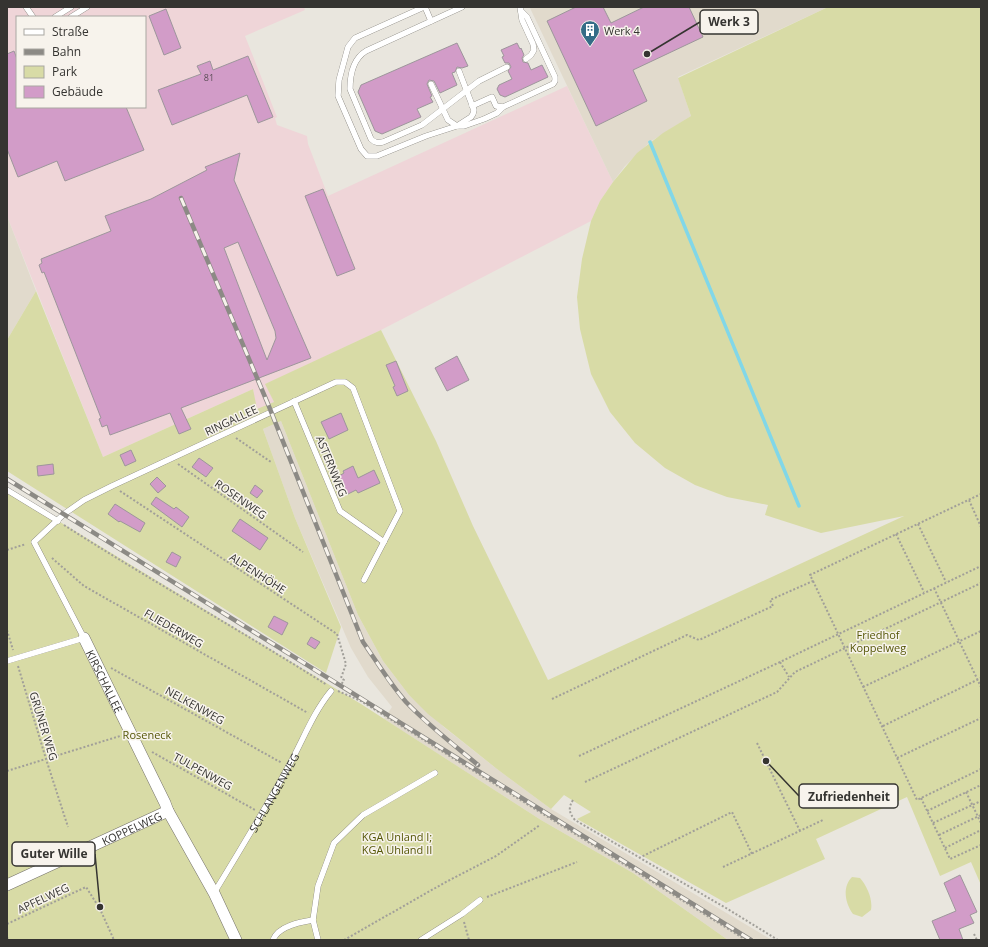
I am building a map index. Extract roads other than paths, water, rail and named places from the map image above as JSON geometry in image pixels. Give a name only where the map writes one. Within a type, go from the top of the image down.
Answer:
[{"type":"street","name":"KIRSCHALLEE","points":[[84,638],[166,803],[168,811]]},
{"type":"street","name":"KOPPELWEG","points":[[7,885],[168,811]]},
{"type":"street","points":[[168,811],[214,893],[236,940]]},
{"type":"lane","points":[[26,7],[32,16]]},
{"type":"lane","points":[[57,16],[71,7]]},
{"type":"lane","points":[[73,16],[87,7]]},
{"type":"lane","points":[[431,21],[424,7],[360,36],[352,41],[348,47],[339,80],[338,96],[361,149],[367,156],[376,156],[426,136],[457,126],[470,117],[473,114],[472,106],[459,71]]},
{"type":"lane","points":[[462,7],[360,54],[353,68],[350,89],[371,139],[377,143],[383,142],[422,125],[479,81],[507,67]]},
{"type":"lane","points":[[521,9],[522,20],[533,44],[534,50],[526,59]]},
{"type":"lane","points":[[431,84],[448,120],[457,126],[464,126],[498,113],[503,107],[553,84],[556,81],[555,77],[527,17],[521,9]]},
{"type":"lane","points":[[472,106],[492,98],[496,106],[503,107]]},
{"type":"lane","name":"RINGALLEE","points":[[84,638],[34,542],[58,522],[64,514],[84,500],[336,382],[345,382],[353,388],[400,511],[364,580]]},
{"type":"lane","name":"ASTERNWEG","points":[[294,401],[340,511],[384,542]]},
{"type":"lane","points":[[7,490],[58,522]]},
{"type":"lane","points":[[7,661],[84,638]]},
{"type":"lane","name":"SCHLANGENWEG","points":[[214,893],[289,767],[321,702],[334,691]]},
{"type":"lane","points":[[318,940],[313,920],[318,886],[334,843],[363,815],[435,773]]},
{"type":"lane","points":[[421,940],[462,914],[480,900]]},
{"type":"lane","points":[[273,940],[275,935],[294,923],[313,920]]},
{"type":"waterway","points":[[650,142],[799,506]]},
{"type":"railway","points":[[181,198],[268,404],[363,642],[406,702],[432,727],[478,765]]},
{"type":"railway","points":[[7,479],[751,940]]},
{"type":"place","name":"Werk 4","points":[[590,47]]},
{"type":"place","name":"Werk 3","points":[[647,54]]},
{"type":"place","name":"Zufriedenheit","points":[[766,761]]},
{"type":"place","name":"Guter Wille","points":[[100,907]]},
{"type":"park label","name":"Friedhof Koppelweg","points":[[878,640]]},
{"type":"park label","name":"Roseneck","points":[[147,734]]},
{"type":"park label","name":"KGA Unland I; KGA Uhland II","points":[[397,842]]}]
